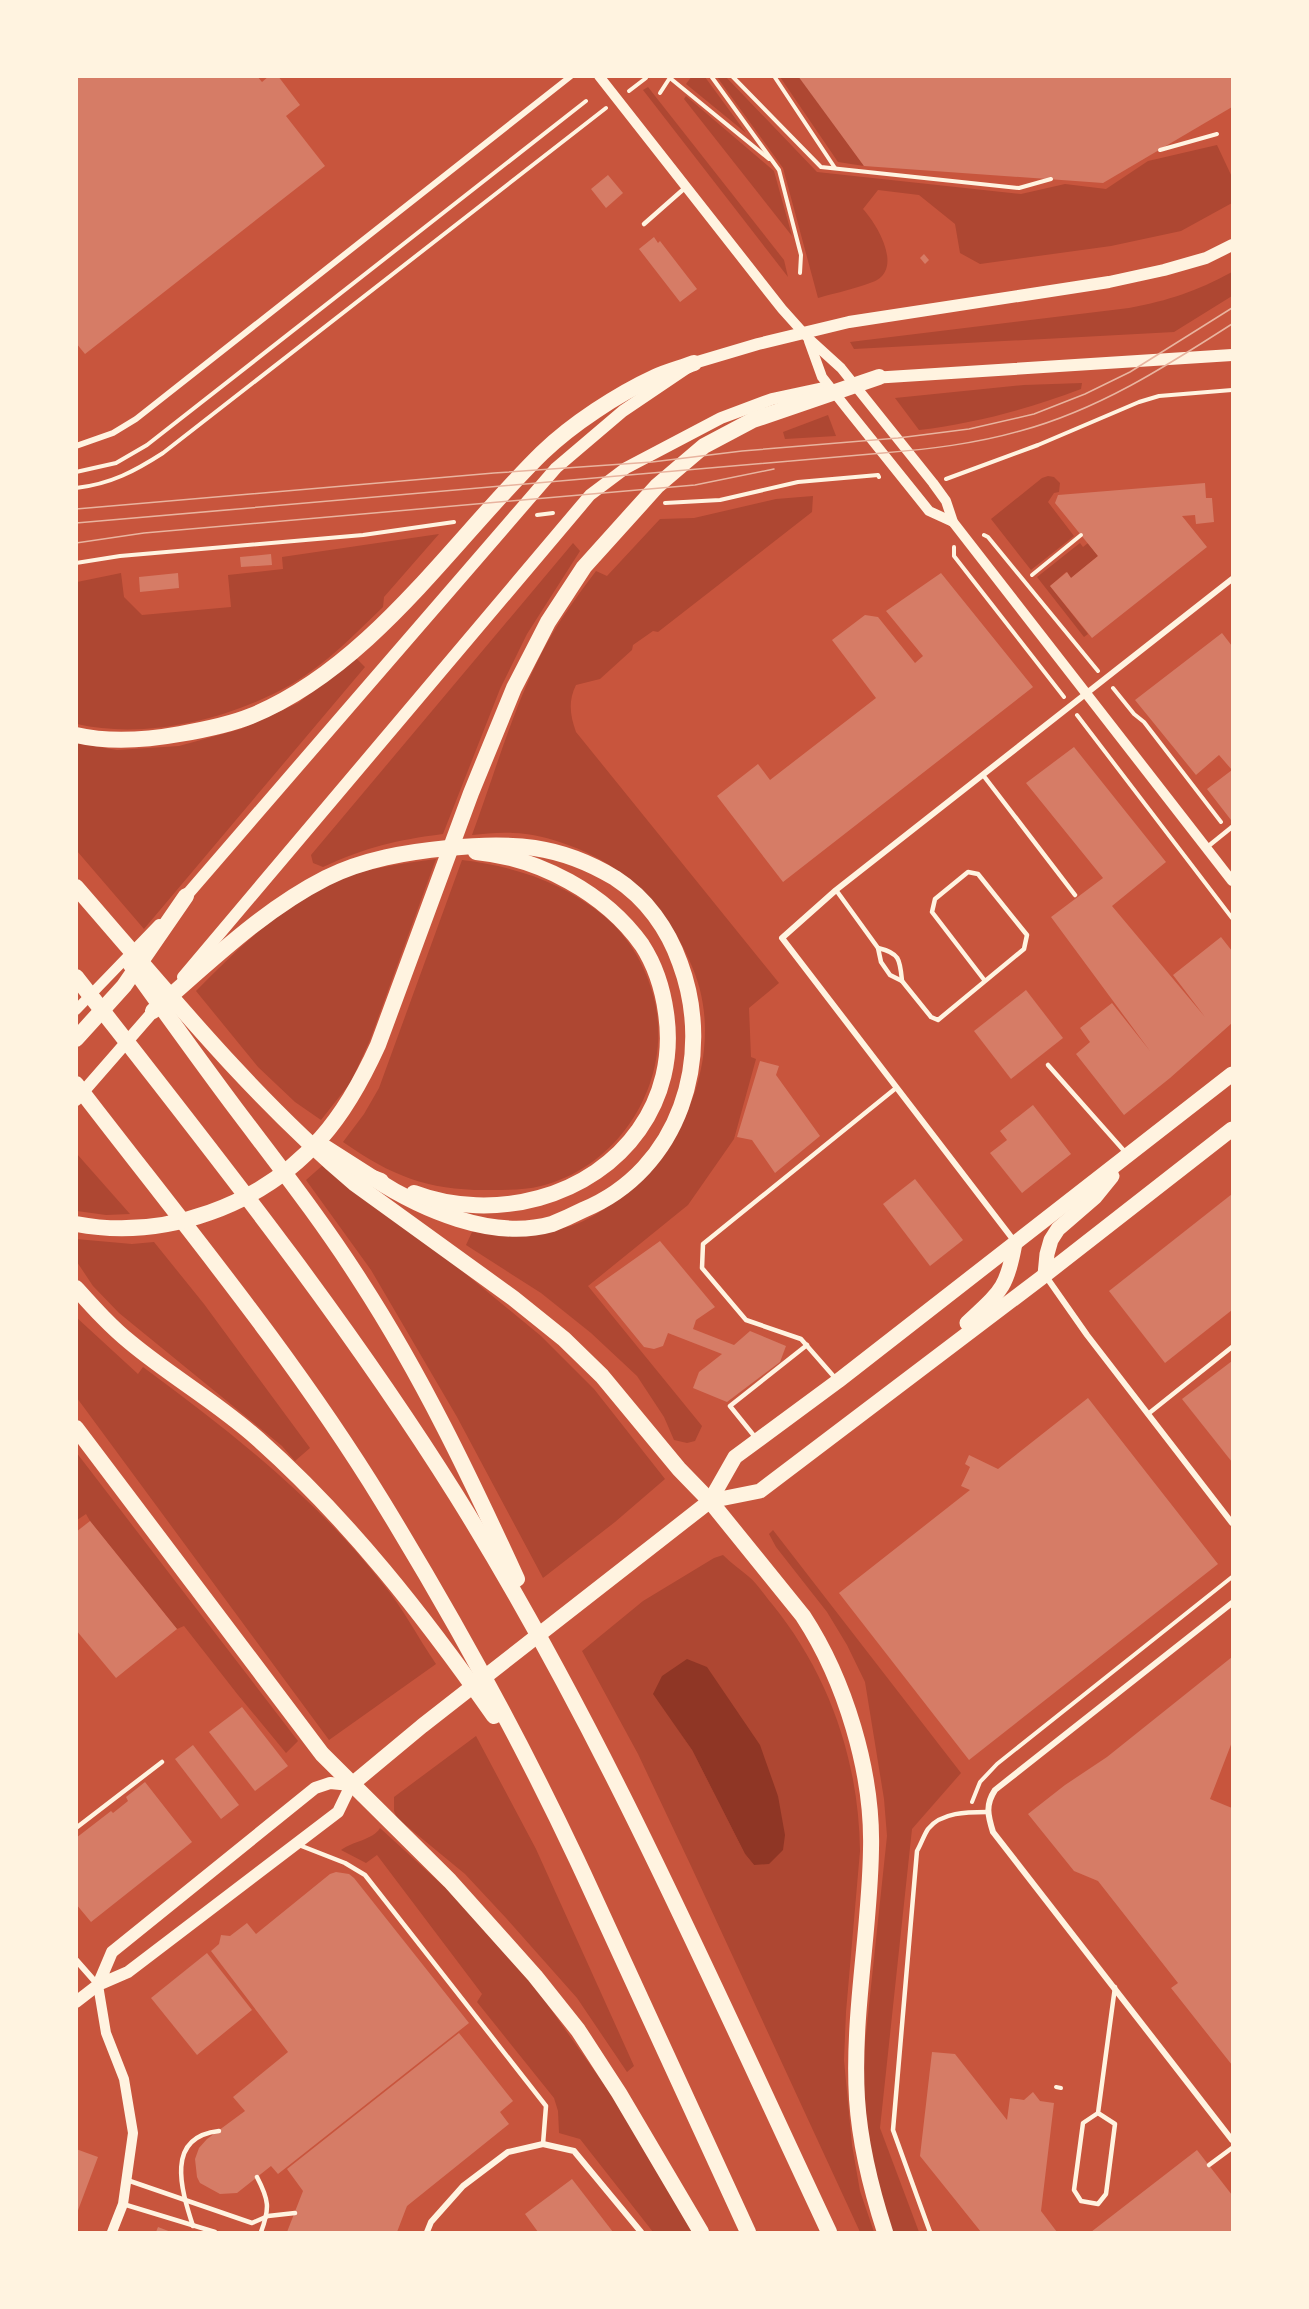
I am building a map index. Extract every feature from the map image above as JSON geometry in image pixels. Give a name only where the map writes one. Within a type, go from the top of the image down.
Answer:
[{"type":"highway","points":[[76,735],[142,741],[198,730],[250,716],[297,692],[341,660],[392,614],[435,571],[543,452],[574,426],[655,377],[694,363]]},
{"type":"highway","points":[[76,1224],[121,1228],[148,1227],[194,1217],[224,1207],[254,1192],[290,1167],[321,1139],[363,1079],[471,794],[514,688],[559,604],[601,547],[657,486],[704,446],[753,420],[879,377]]},
{"type":"highway","points":[[153,1011],[247,931],[281,905],[328,877],[386,857],[439,849],[506,844],[536,847],[592,866],[616,879],[640,898],[657,917],[675,947],[685,975],[695,1031],[690,1081],[671,1129],[642,1170],[614,1193],[592,1207],[551,1224],[524,1227],[469,1222],[429,1210],[373,1178],[294,1127]]},
{"type":"highway","points":[[373,1178],[425,1198],[473,1206],[522,1203],[553,1194],[579,1183],[600,1170],[624,1149],[650,1111],[665,1071],[668,1046],[667,1023],[660,986],[642,946],[605,904],[584,889],[561,877],[510,858],[439,849]]},
{"type":"highway","points":[[76,888],[219,1051],[294,1127],[354,1183],[485,1277],[564,1339],[602,1376],[679,1469],[710,1501],[814,1633],[859,1743],[869,1797],[872,1849],[858,2016],[857,2099],[870,2187],[885,2232]]},
{"type":"highway","points":[[76,888],[205,1068],[331,1236],[391,1330],[459,1454],[828,2232]]},
{"type":"highway","points":[[76,1039],[124,986],[186,896]]},
{"type":"highway","points":[[76,977],[239,1184],[374,1371],[455,1494],[512,1588],[568,1688]]},
{"type":"highway","points":[[82,1086],[130,1154],[297,1372],[374,1489],[459,1630],[577,1858],[748,2232]]},
{"type":"highway","points":[[76,1288],[104,1319],[132,1344],[219,1406],[332,1510],[368,1549],[426,1622],[541,1786]]},
{"type":"highway","points":[[76,1428],[322,1754],[465,1897],[529,1968],[578,2030],[620,2093],[701,2232]]},
{"type":"main road","points":[[186,896],[556,468],[623,411],[694,363],[758,344],[849,322],[1109,282],[1164,270],[1206,258],[1233,245]]},
{"type":"main road","points":[[76,1100],[82,1086],[153,1011],[590,495],[626,468],[721,418],[772,399],[879,377],[1233,355]]},
{"type":"main road","points":[[76,2002],[98,1985],[128,1972],[338,1812],[351,1785],[422,1726],[710,1501],[735,1457],[838,1381],[1233,1074]]},
{"type":"main road","points":[[710,1501],[760,1491],[1046,1275],[1233,1129]]},
{"type":"main road","points":[[1046,1275],[1051,1240],[1058,1229],[1095,1197],[1129,1156]]},
{"type":"main road","points":[[910,1377],[1000,1293],[1008,1276],[1015,1243]]},
{"type":"main road","points":[[98,1985],[112,1952],[315,1788],[330,1783],[351,1785]]},
{"type":"street","points":[[76,446],[113,433],[136,419],[571,76]]},
{"type":"street","points":[[598,76],[782,309],[808,338],[841,368],[870,404],[946,501],[953,522],[1233,881]]},
{"type":"street","points":[[808,338],[822,377],[848,410],[928,511],[953,522]]},
{"type":"street","points":[[1015,1243],[782,938],[837,890],[1233,579]]},
{"type":"street","points":[[76,1010],[186,896]]},
{"type":"street","points":[[1046,1275],[1087,1335],[1233,1523]]},
{"type":"street","points":[[1233,1603],[995,1790],[987,1812],[993,1832],[1233,2140]]},
{"type":"street","points":[[76,1960],[98,1985],[106,2032],[124,2079],[134,2133],[123,2204],[112,2232]]},
{"type":"street","points":[[427,2232],[431,2222],[472,2179],[508,2152],[543,2144],[574,2151],[641,2232]]},
{"type":"lane","points":[[644,224],[686,187]]},
{"type":"lane","points":[[983,775],[1075,895]]},
{"type":"lane","points":[[1206,848],[1230,829]]},
{"type":"lane","points":[[837,890],[878,948],[881,962],[890,975],[902,981],[931,1017],[938,1020],[1024,949],[1027,935],[978,874],[968,872],[934,899],[932,912],[985,981]]},
{"type":"lane","points":[[878,948],[892,952],[900,961],[902,981]]},
{"type":"lane","points":[[1048,1065],[1129,1156]]},
{"type":"lane","points":[[838,1381],[801,1339],[746,1320],[702,1268],[703,1244],[896,1088]]},
{"type":"lane","points":[[758,1440],[730,1406],[807,1345]]},
{"type":"lane","points":[[1148,1414],[1233,1347]]},
{"type":"lane","points":[[76,1828],[162,1762]]},
{"type":"lane","points":[[930,2232],[893,2130],[917,1851],[929,1827],[946,1816],[987,1812]]},
{"type":"lane","points":[[297,1844],[345,1863],[364,1875],[546,2106],[543,2144]]},
{"type":"lane","points":[[1098,2113],[1115,2124],[1106,2194],[1098,2204],[1081,2201],[1074,2190],[1083,2123],[1098,2113],[1115,1987]]},
{"type":"lane","points":[[193,2226],[185,2199],[181,2160],[189,2142],[204,2133],[219,2131]]},
{"type":"lane","points":[[1209,2165],[1233,2148]]},
{"type":"lane","points":[[257,2177],[268,2201],[268,2216],[261,2232]]},
{"type":"lane","points":[[127,2180],[252,2223],[268,2216],[295,2213]]},
{"type":"lane","points":[[123,2204],[215,2232]]},
{"type":"path","points":[[711,76],[779,170],[801,255],[800,273]]},
{"type":"path","points":[[732,76],[821,167],[1019,188],[1051,179]]},
{"type":"path","points":[[774,76],[836,168]]},
{"type":"path","points":[[660,93],[670,77],[773,162]]},
{"type":"path","points":[[76,472],[116,463],[147,445],[586,101]]},
{"type":"path","points":[[76,488],[117,480],[163,453],[600,112]]},
{"type":"path","points":[[1160,150],[1217,134]]},
{"type":"path","points":[[952,477],[1038,446],[1139,402],[1159,396],[1233,390]]},
{"type":"path","points":[[674,503],[720,500],[798,482],[823,479],[878,475],[884,482]]},
{"type":"path","points":[[76,563],[120,556],[363,535],[450,522]]},
{"type":"path","points":[[1049,678],[954,556],[953,522],[988,537],[1082,654]]},
{"type":"path","points":[[1032,575],[1082,535]]},
{"type":"path","points":[[1125,701],[1230,829]]},
{"type":"path","points":[[1087,729],[1233,918]]},
{"type":"path","points":[[971,1812],[972,1799],[980,1782],[997,1764],[1233,1577]]},
{"type":"path","points":[[1056,2087],[1061,2088]]},
{"type":"shaded area","points":[[692,76],[705,77],[746,133],[686,84]]},
{"type":"shaded area","points":[[717,77],[726,77],[817,172],[1021,194],[1065,184],[1106,189],[1148,161],[1217,145],[1232,177],[1232,203],[1181,231],[1111,246],[980,264],[960,253],[955,224],[919,195],[878,190],[863,209],[884,244],[887,265],[884,273],[872,282],[818,298],[783,168]]},
{"type":"shaded area","points":[[780,77],[800,77],[864,166],[838,162]]},
{"type":"shaded area","points":[[648,87],[784,260],[788,277],[643,90]]},
{"type":"shaded area","points":[[686,96],[774,171],[792,236],[684,99]]},
{"type":"shaded area","points":[[1232,272],[1232,296],[1174,332],[854,349],[850,342],[1129,308],[1182,294]]},
{"type":"shaded area","points":[[1082,383],[1081,389],[1021,409],[919,430],[895,398],[1024,385]]},
{"type":"shaded area","points":[[828,415],[836,436],[785,439],[783,432]]},
{"type":"shaded area","points":[[1054,477],[1060,483],[1059,492],[1054,493],[1048,502],[1074,536],[1031,570],[991,519],[1042,478]]},
{"type":"shaded area","points":[[813,496],[812,512],[658,632],[653,631],[633,645],[632,650],[600,679],[576,685],[571,702],[571,714],[576,732],[779,983],[749,1008],[751,1057],[756,1059],[734,1139],[688,1205],[588,1286],[702,1426],[695,1441],[687,1443],[674,1440],[664,1417],[637,1376],[591,1333],[541,1293],[466,1245],[472,1232],[534,1233],[582,1222],[612,1203],[648,1171],[664,1153],[688,1110],[702,1063],[705,1038],[704,1014],[695,974],[669,923],[622,874],[611,866],[585,852],[540,836],[508,833],[472,835],[515,713],[536,665],[558,625],[596,571],[607,576],[660,519],[694,518],[776,499]]},
{"type":"shaded area","points":[[439,534],[384,597],[383,607],[328,658],[292,684],[242,707],[188,723],[159,728],[131,729],[77,724],[77,582],[121,573],[124,597],[142,615],[231,607],[228,575],[283,569],[282,557]]},
{"type":"shaded area","points":[[573,543],[580,551],[527,634],[500,689],[443,834],[382,845],[323,867],[313,863],[311,855]]},
{"type":"shaded area","points":[[1080,543],[1083,547],[1088,543],[1098,556],[1071,578],[1066,572],[1050,586],[1088,634],[1084,637],[1037,577]]},
{"type":"shaded area","points":[[356,658],[365,667],[144,929],[77,851],[76,743],[117,750],[179,746],[241,729],[298,703]]},
{"type":"shaded area","points":[[436,859],[370,1040],[351,1082],[321,1120],[295,1102],[258,1067],[196,991],[261,929],[317,891],[361,872]]},
{"type":"shaded area","points":[[462,860],[519,871],[554,885],[588,904],[604,916],[627,941],[644,970],[652,991],[658,1022],[657,1053],[650,1083],[637,1111],[620,1137],[597,1158],[571,1175],[541,1186],[523,1189],[469,1190],[413,1180],[379,1164],[343,1142],[364,1114],[379,1088]]},
{"type":"shaded area","points":[[76,1154],[130,1214],[106,1215],[77,1211]]},
{"type":"shaded area","points":[[323,1165],[450,1261],[541,1336],[594,1389],[665,1479],[615,1522],[543,1578],[457,1417],[371,1270],[306,1180]]},
{"type":"shaded area","points":[[76,1239],[132,1244],[154,1242],[204,1304],[310,1448],[295,1461],[282,1446],[119,1313],[93,1286],[77,1262]]},
{"type":"shaded area","points":[[76,1317],[138,1374],[143,1367],[208,1416],[301,1495],[330,1523],[383,1584],[436,1664],[329,1740],[77,1398]]},
{"type":"shaded area","points":[[76,1452],[298,1741],[286,1753],[184,1626],[177,1629],[86,1514],[77,1520]]},
{"type":"shaded area","points":[[773,1530],[961,1773],[912,1829],[880,2128],[919,2232],[893,2232],[878,2186],[868,2137],[863,2089],[865,2043],[887,1836],[884,1799],[865,1682],[847,1645],[827,1612],[776,1547],[769,1534]]},
{"type":"shaded area","points":[[723,1555],[751,1579],[792,1631],[825,1689],[847,1752],[854,1784],[860,1851],[844,2060],[852,2145],[860,2191],[874,2232],[860,2232],[638,1754],[582,1651],[643,1601],[714,1558]],"holes":[[[654,1694],[778,1796],[754,1865],[745,1854],[692,1750]]]},
{"type":"shaded area","points":[[687,1659],[707,1667],[760,1745],[778,1796],[785,1835],[783,1850],[769,1864],[754,1865],[745,1854],[692,1750],[653,1694],[662,1676]]},
{"type":"shaded area","points":[[476,1736],[536,1849],[634,2066],[627,2072],[577,1998],[506,1918],[465,1874],[397,1818],[394,1811],[394,1797]]},
{"type":"shaded area","points":[[380,1828],[462,1903],[533,1984],[637,2131],[692,2232],[653,2232],[580,2139],[559,2133],[558,2111],[554,2098],[477,2002],[482,1994],[377,1855],[366,1863],[341,1850],[368,1838]]},
{"type":"building","points":[[76,76],[257,76],[262,82],[269,76],[278,76],[300,105],[286,116],[325,166],[85,354],[76,343]]},
{"type":"building","points":[[798,76],[1232,76],[1232,107],[1103,183],[864,166]]},
{"type":"building","points":[[608,175],[623,193],[606,208],[591,189]]},
{"type":"building","points":[[654,237],[658,243],[660,241],[697,289],[680,302],[639,249]]},
{"type":"building","points":[[924,254],[929,260],[925,264],[920,258]]},
{"type":"building","points":[[1205,483],[1206,498],[1212,498],[1214,522],[1196,524],[1195,515],[1182,516],[1207,547],[1092,638],[1050,586],[1067,572],[1071,578],[1098,556],[1055,503],[1058,495]]},
{"type":"building","points":[[271,554],[272,565],[241,567],[240,557]]},
{"type":"building","points":[[178,573],[179,588],[140,592],[139,577]]},
{"type":"building","points":[[941,573],[1033,687],[783,882],[717,796],[758,764],[770,780],[876,698],[832,640],[865,615],[878,617],[915,663],[923,656],[886,611]]},
{"type":"building","points":[[1222,633],[1232,646],[1232,770],[1219,755],[1196,775],[1135,700]]},
{"type":"building","points":[[1074,747],[1166,862],[1112,906],[1205,1017],[1173,975],[1221,937],[1232,951],[1232,1023],[1124,1115],[1076,1054],[1090,1042],[1080,1028],[1112,1003],[1150,1051],[1051,917],[1103,878],[1026,783]]},
{"type":"building","points":[[1232,770],[1232,818],[1231,820],[1207,789]]},
{"type":"building","points":[[1026,990],[1063,1038],[1011,1079],[974,1031]]},
{"type":"building","points":[[760,1061],[779,1066],[776,1075],[820,1136],[775,1173],[752,1140],[737,1137]]},
{"type":"building","points":[[1033,1105],[1071,1154],[1022,1193],[990,1153],[1007,1140],[1000,1131]]},
{"type":"building","points":[[915,1179],[963,1240],[930,1266],[883,1204]]},
{"type":"building","points":[[1232,1194],[1232,1310],[1165,1363],[1109,1291]]},
{"type":"building","points":[[660,1241],[715,1307],[696,1320],[693,1329],[734,1345],[750,1331],[786,1346],[780,1362],[727,1402],[693,1388],[699,1372],[722,1354],[668,1333],[663,1346],[654,1349],[644,1347],[595,1287]]},
{"type":"building","points":[[1232,1361],[1232,1462],[1182,1399]]},
{"type":"building","points":[[1088,1398],[1218,1564],[969,1760],[839,1593],[970,1490],[961,1486],[970,1467],[965,1464],[969,1455],[998,1469]]},
{"type":"building","points":[[90,1521],[177,1629],[116,1678],[76,1630],[76,1532]]},
{"type":"building","points":[[1232,1657],[1232,1742],[1210,1799],[1232,1808],[1232,2065],[1171,1988],[1178,1983],[1098,1881],[1074,1871],[1028,1814],[1065,1785],[1107,1757]]},
{"type":"building","points":[[242,1707],[288,1766],[255,1791],[209,1732]]},
{"type":"building","points":[[193,1745],[239,1805],[221,1819],[175,1759]]},
{"type":"building","points":[[145,1782],[192,1842],[91,1922],[76,1904],[76,1838],[128,1801],[126,1797]]},
{"type":"building","points":[[336,1872],[349,1874],[354,1878],[469,2023],[278,2174],[271,2166],[237,2193],[220,2194],[200,2183],[197,2177],[195,2159],[199,2148],[207,2139],[245,2111],[233,2097],[288,2052],[211,1951],[219,1944],[221,1935],[230,1936],[247,1923],[256,1934],[330,1874]]},
{"type":"building","points":[[207,1953],[252,2010],[197,2055],[151,1998]]},
{"type":"building","points":[[459,2033],[513,2101],[500,2112],[509,2124],[407,2206],[397,2232],[287,2232],[303,2191],[287,2169]]},
{"type":"building","points":[[932,2052],[955,2054],[1007,2120],[1010,2098],[1024,2100],[1033,2092],[1040,2101],[1054,2103],[1041,2211],[1057,2232],[981,2232],[920,2156]]},
{"type":"building","points":[[76,2149],[98,2157],[77,2213],[76,2213]]},
{"type":"building","points":[[1197,2150],[1232,2195],[1232,2232],[1091,2232]]},
{"type":"building","points":[[572,2179],[613,2232],[538,2232],[525,2214]]},
{"type":"building","points":[[158,2227],[171,2232],[156,2232]]},
{"type":"tram line","points":[[76,509],[494,473],[652,462],[969,429],[1034,414],[1085,394],[1130,372],[1232,308]]},
{"type":"tram line","points":[[76,523],[883,453],[969,443],[1003,436],[1049,422],[1104,399],[1182,356],[1232,324]]},
{"type":"tram line","points":[[76,543],[144,533],[695,485],[774,469]]}]
